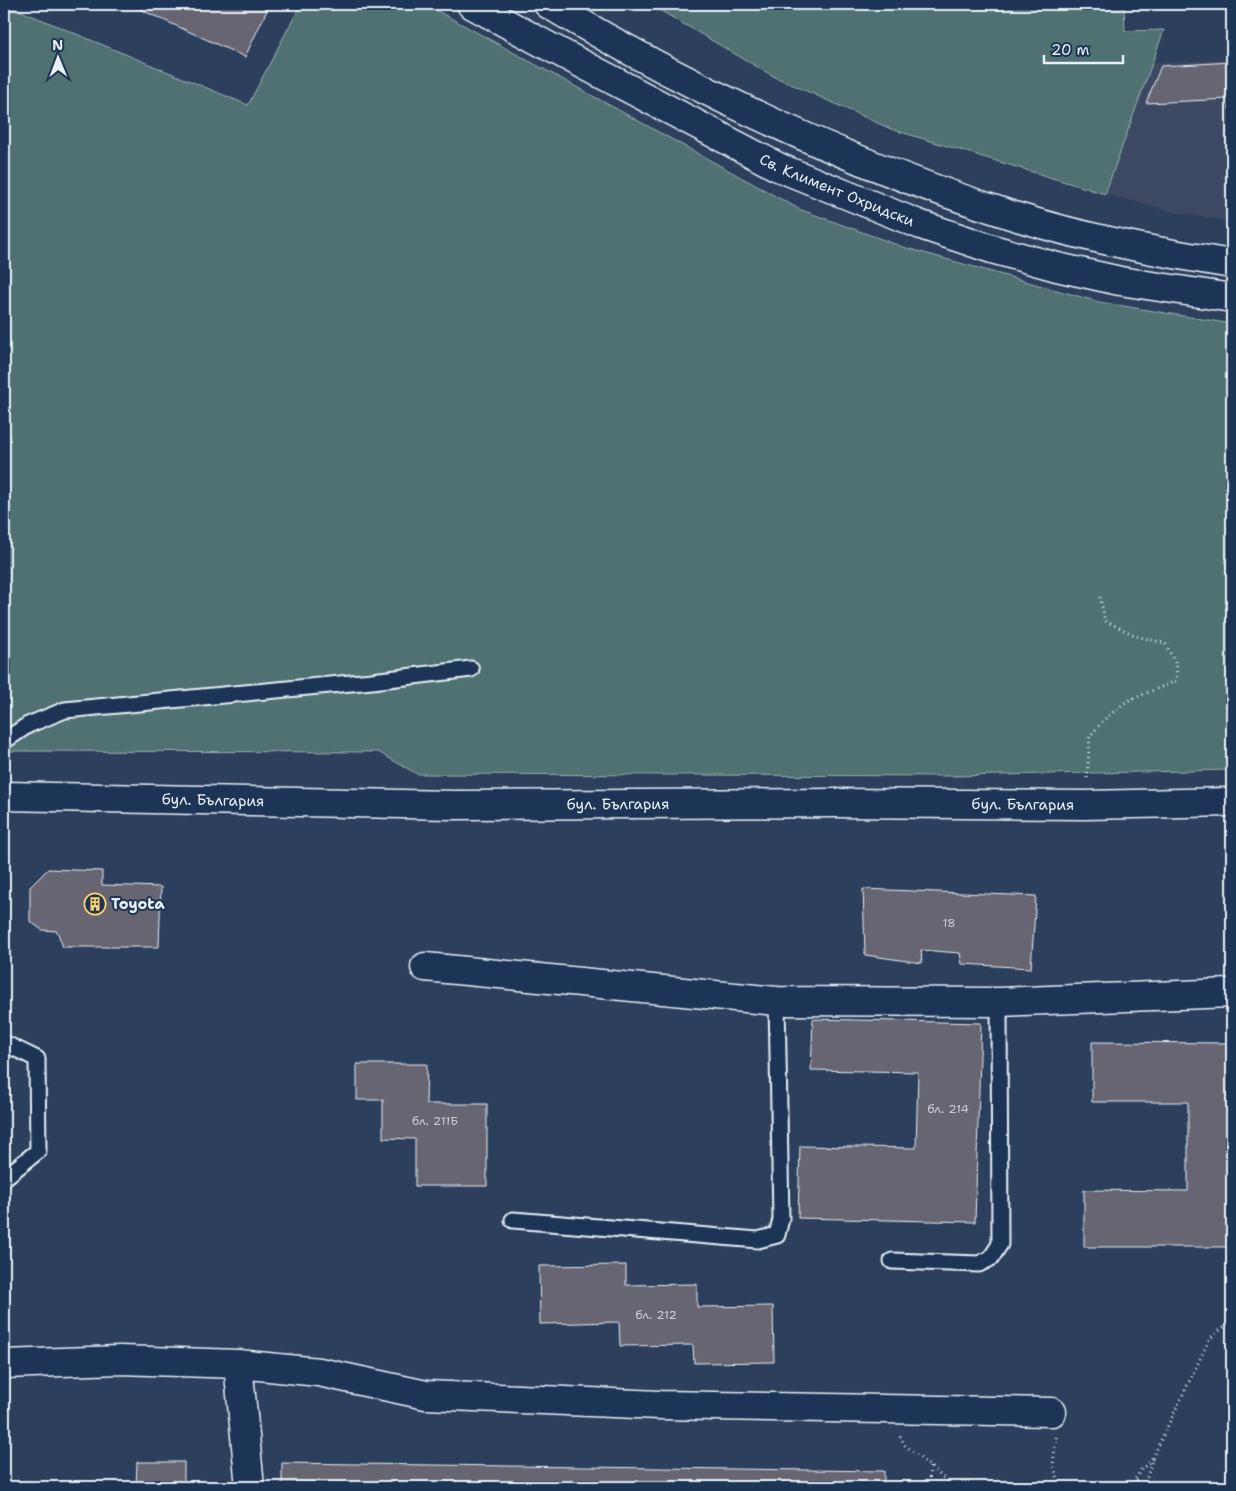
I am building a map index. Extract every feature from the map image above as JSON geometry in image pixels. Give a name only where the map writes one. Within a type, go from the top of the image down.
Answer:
[{"type":"street","name":"Св. Климент Охридски","points":[[471,4],[778,167],[878,208],[992,249],[1057,267],[1120,281],[1232,298]]},
{"type":"street","points":[[548,4],[701,89],[821,144],[892,172],[1012,215],[1069,231],[1134,247],[1232,264]]},
{"type":"street","name":"бул. България","points":[[4,796],[453,805],[838,803],[1085,805],[1232,802]]},
{"type":"street","points":[[425,967],[777,1001],[999,1002],[1232,993]]},
{"type":"street","points":[[4,1364],[120,1360],[238,1364],[319,1372],[426,1395],[660,1405],[1052,1412]]},
{"type":"street","points":[[238,1364],[250,1487]]},
{"type":"lane","points":[[4,741],[28,725],[65,710],[372,681],[471,669]]},
{"type":"lane","points":[[513,1220],[758,1240],[777,1235],[781,1219],[777,1001]]},
{"type":"lane","points":[[892,1261],[979,1264],[991,1258],[1000,1244],[999,1002]]},
{"type":"lane","points":[[4,1043],[37,1059],[38,1151],[4,1178]]},
{"type":"path","points":[[1085,805],[1090,736],[1105,719],[1127,701],[1176,681],[1177,666],[1165,643],[1139,637],[1104,621],[1100,597]]},
{"type":"path","points":[[1144,1487],[1153,1457],[1210,1338],[1232,1321]]},
{"type":"path","points":[[886,1409],[905,1446],[954,1487]]},
{"type":"path","points":[[1052,1412],[1056,1435],[1053,1465],[1061,1487]]},
{"type":"path","points":[[1130,1487],[1141,1470],[1153,1457]]},
{"type":"path","points":[[930,1466],[930,1487]]},
{"type":"shaded area","points":[[1232,59],[1232,222],[1169,211],[1105,194],[1152,63]]},
{"type":"green space","points":[[4,4],[248,105],[301,4],[425,4],[799,209],[903,247],[1099,302],[1232,324],[1232,770],[955,776],[417,774],[378,752],[4,751]]},
{"type":"green space","points":[[649,4],[1124,4],[1125,31],[1164,30],[1105,194],[891,129],[773,76]]},
{"type":"building","points":[[128,4],[270,4],[245,57]]},
{"type":"building","points":[[1232,62],[1232,109],[1229,109],[1229,99],[1146,103],[1161,66]]},
{"type":"building","name":"Toyota","points":[[48,869],[102,871],[102,885],[161,887],[159,947],[63,947],[57,931],[42,930],[30,921],[30,887]]},
{"type":"building","points":[[863,889],[1036,896],[1031,968],[962,964],[960,953],[921,950],[922,963],[865,955]]},
{"type":"building","points":[[813,1019],[981,1023],[975,1222],[798,1218],[800,1146],[916,1148],[918,1072],[811,1070]]},
{"type":"building","points":[[1092,1042],[1232,1043],[1232,1247],[1084,1247],[1084,1190],[1188,1191],[1188,1102],[1092,1102]]},
{"type":"building","points":[[357,1064],[427,1064],[426,1104],[487,1104],[487,1186],[415,1186],[415,1139],[383,1138],[383,1100],[357,1100]]},
{"type":"building","points":[[626,1265],[626,1285],[697,1284],[697,1307],[773,1306],[774,1362],[694,1363],[693,1345],[620,1346],[619,1322],[540,1324],[539,1266]]},
{"type":"building","points":[[137,1462],[184,1462],[184,1487],[136,1487]]},
{"type":"building","points":[[282,1463],[884,1471],[884,1487],[282,1487]]},
{"type":"place","name":"Toyota","points":[[95,904]]}]
